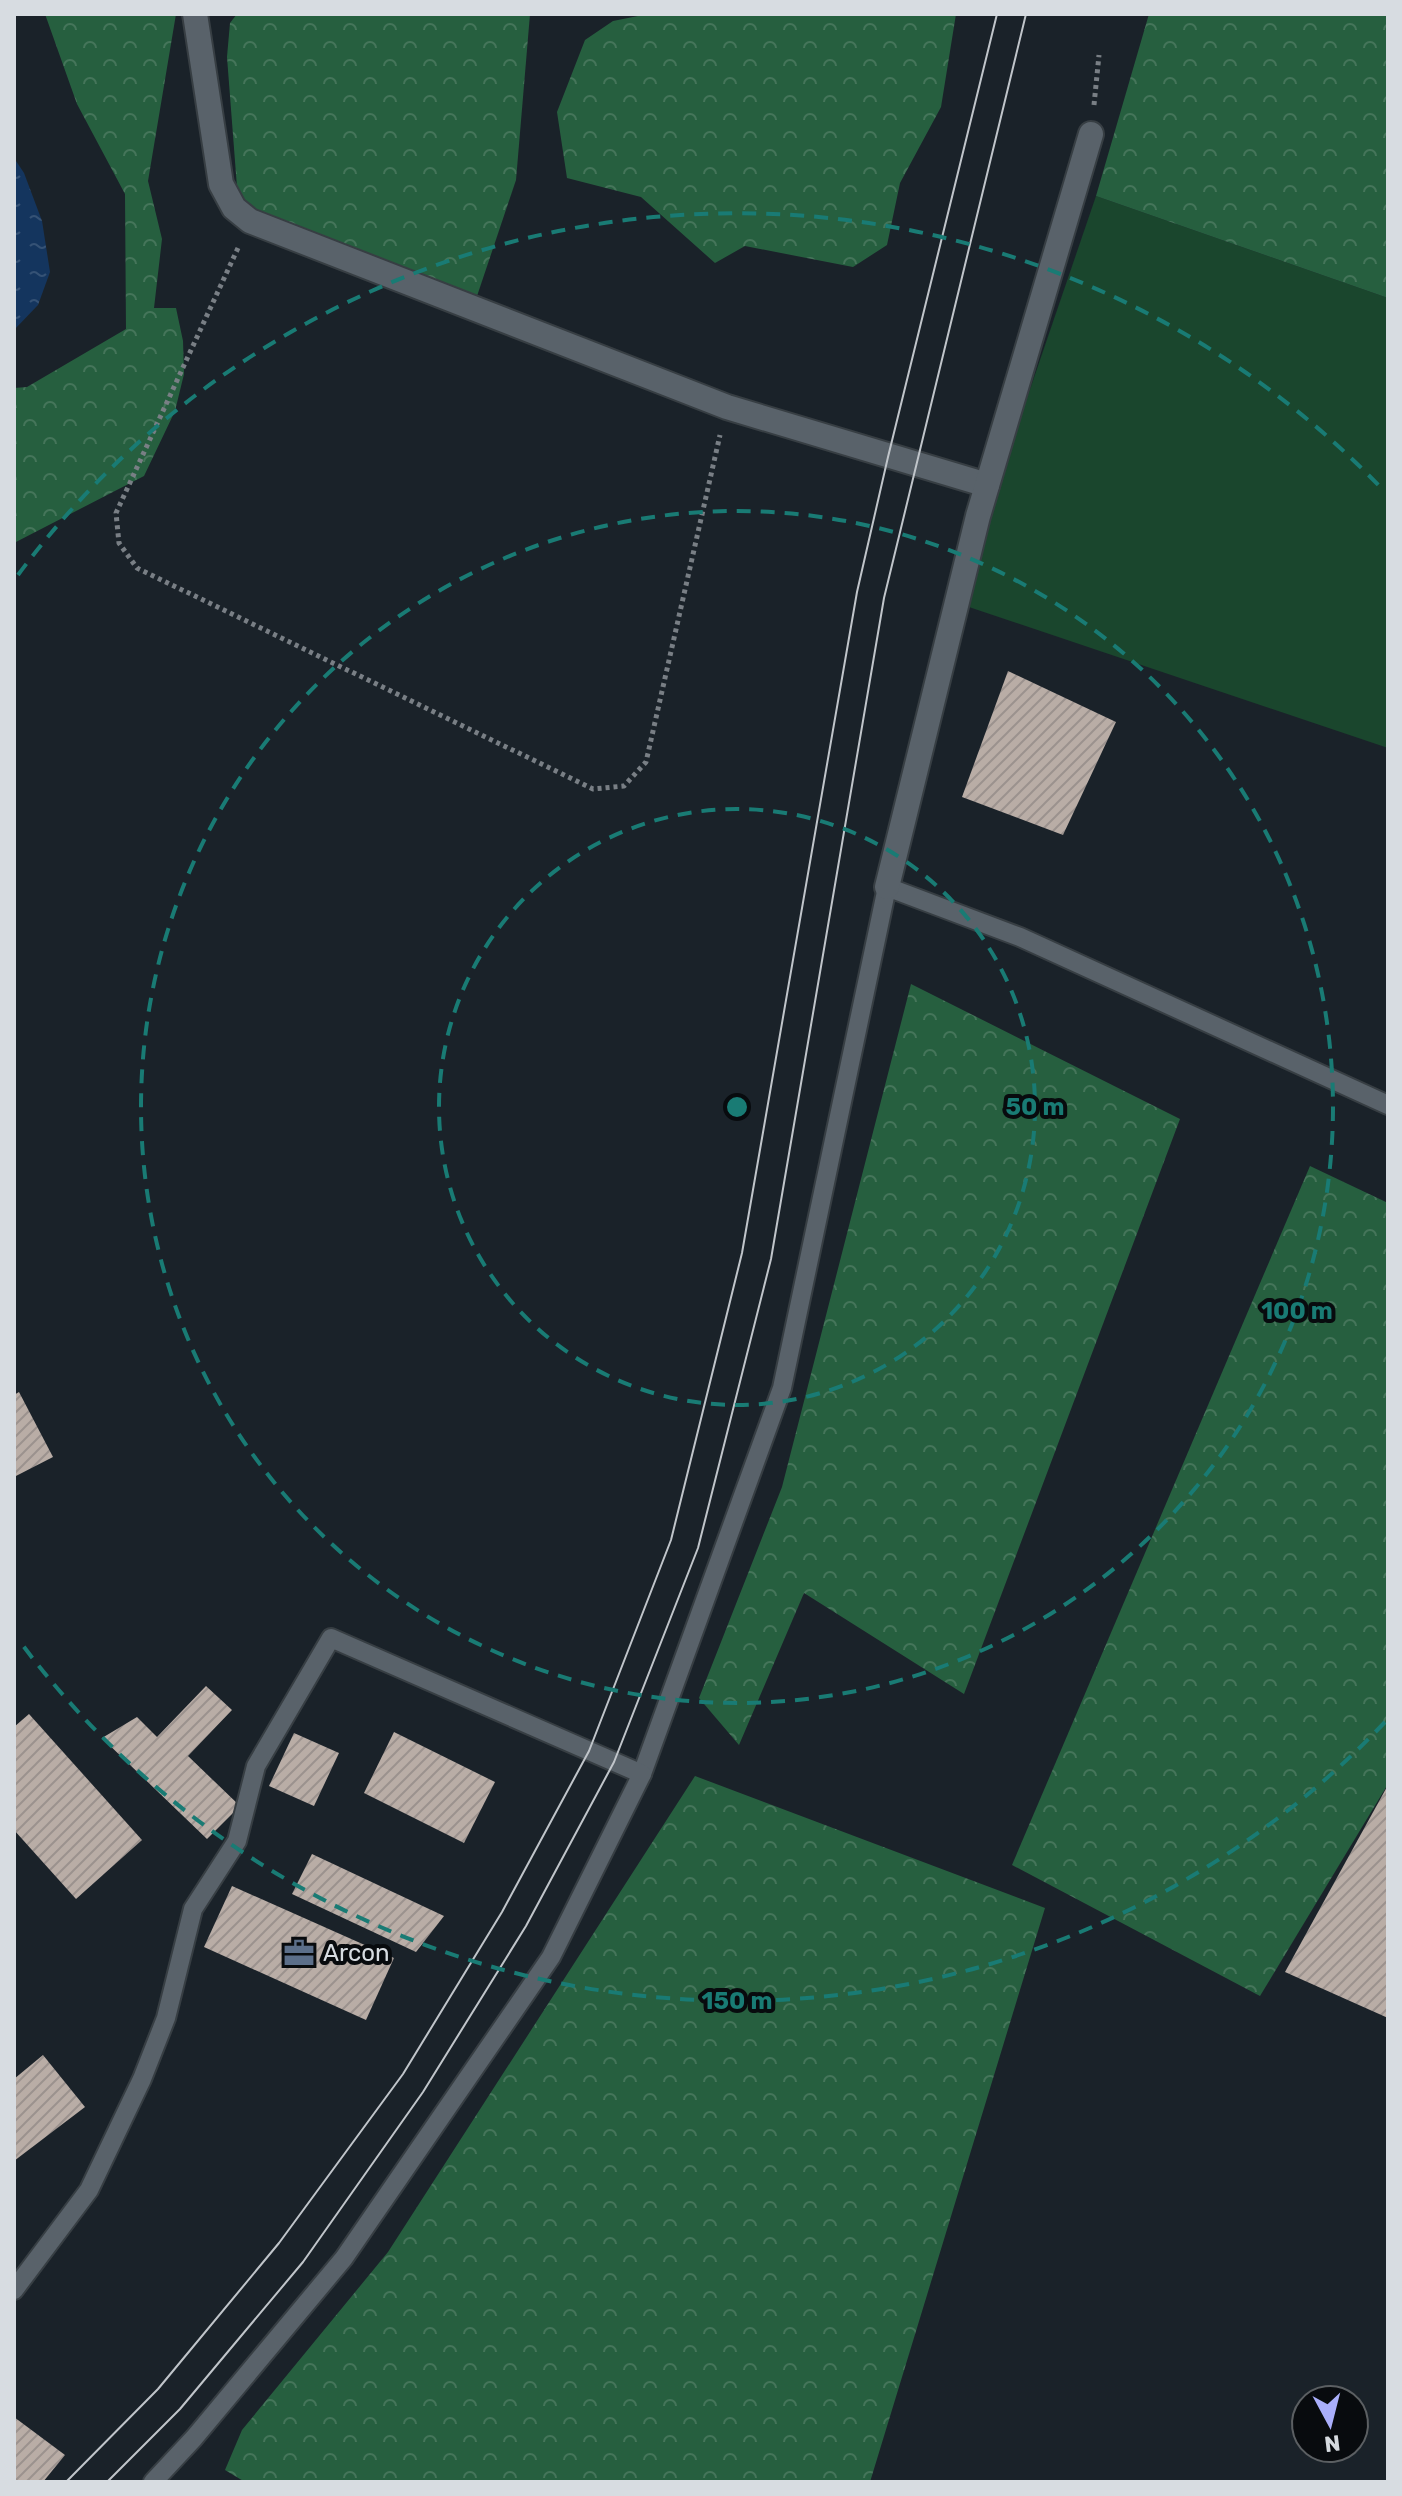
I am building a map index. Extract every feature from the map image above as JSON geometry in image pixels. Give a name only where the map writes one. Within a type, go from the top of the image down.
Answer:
[{"type":"street","points":[[195,14],[221,184],[234,208],[250,221],[727,407],[987,485]]},
{"type":"street","points":[[887,887],[987,485],[1091,134]]},
{"type":"lane","points":[[153,2482],[214,2414],[353,2245],[551,1957],[642,1774],[782,1388],[887,887],[1020,937],[1388,1105]]},
{"type":"lane","points":[[14,2290],[89,2190],[142,2079],[166,2018],[193,1909],[237,1841],[256,1766],[331,1638],[642,1774]]},
{"type":"path","points":[[1091,134],[1099,55]]},
{"type":"path","points":[[250,221],[116,513],[119,543],[137,568],[593,789],[624,786],[646,762],[727,407]]},
{"type":"green space","points":[[45,14],[176,14],[148,181],[162,239],[154,308],[176,308],[183,341],[184,374],[175,411],[144,476],[14,543],[14,388],[27,387],[126,329],[125,194],[77,104]]},
{"type":"green space","points":[[237,14],[530,14],[516,180],[475,302],[310,238],[238,200],[227,57],[230,23]]},
{"type":"green space","points":[[648,14],[956,14],[941,107],[900,183],[887,245],[853,267],[745,246],[715,263],[641,197],[567,178],[557,112],[585,40],[613,21]]},
{"type":"green space","points":[[1149,14],[1388,14],[1388,298],[1096,196]]},
{"type":"green space","points":[[1096,196],[1388,298],[1388,748],[957,603]]},
{"type":"green space","points":[[911,984],[1180,1119],[964,1694],[804,1593],[739,1745],[699,1698],[782,1487]]},
{"type":"green space","points":[[1310,1166],[1388,1203],[1388,1784],[1260,1996],[1012,1865]]},
{"type":"green space","points":[[695,1776],[1045,1908],[870,2482],[245,2482],[225,2470],[242,2430],[388,2252]]},
{"type":"water","points":[[14,158],[24,173],[42,221],[50,272],[38,305],[14,330]]},
{"type":"building","points":[[1008,671],[1116,722],[1063,835],[962,797]]},
{"type":"building","points":[[19,1392],[53,1457],[14,1477],[14,1395]]},
{"type":"building","points":[[206,1686],[232,1710],[188,1756],[240,1806],[207,1839],[102,1738],[137,1717],[157,1737]]},
{"type":"building","points":[[29,1714],[142,1840],[76,1899],[14,1830],[14,1727]]},
{"type":"building","points":[[394,1732],[495,1782],[464,1843],[364,1793]]},
{"type":"building","points":[[294,1733],[339,1753],[314,1806],[269,1786]]},
{"type":"building","points":[[1388,1785],[1388,2018],[1285,1972]]},
{"type":"building","points":[[312,1854],[444,1916],[416,1952],[292,1894]]},
{"type":"building","name":"Arcon","points":[[232,1886],[394,1958],[366,2020],[204,1947]]},
{"type":"building","points":[[43,2055],[85,2107],[14,2161],[14,2079]]},
{"type":"building","points":[[14,2417],[65,2455],[43,2482],[14,2482]]},
{"type":"tram line","points":[[66,2482],[158,2389],[279,2243],[403,2074],[502,1912],[589,1751],[671,1540],[742,1253],[857,592],[997,14]]},
{"type":"tram line","points":[[107,2482],[180,2409],[303,2262],[423,2092],[526,1926],[614,1762],[698,1548],[771,1259],[884,598],[1026,14]]},
{"type":"place","name":"Arcon","points":[[299,1953]]}]
